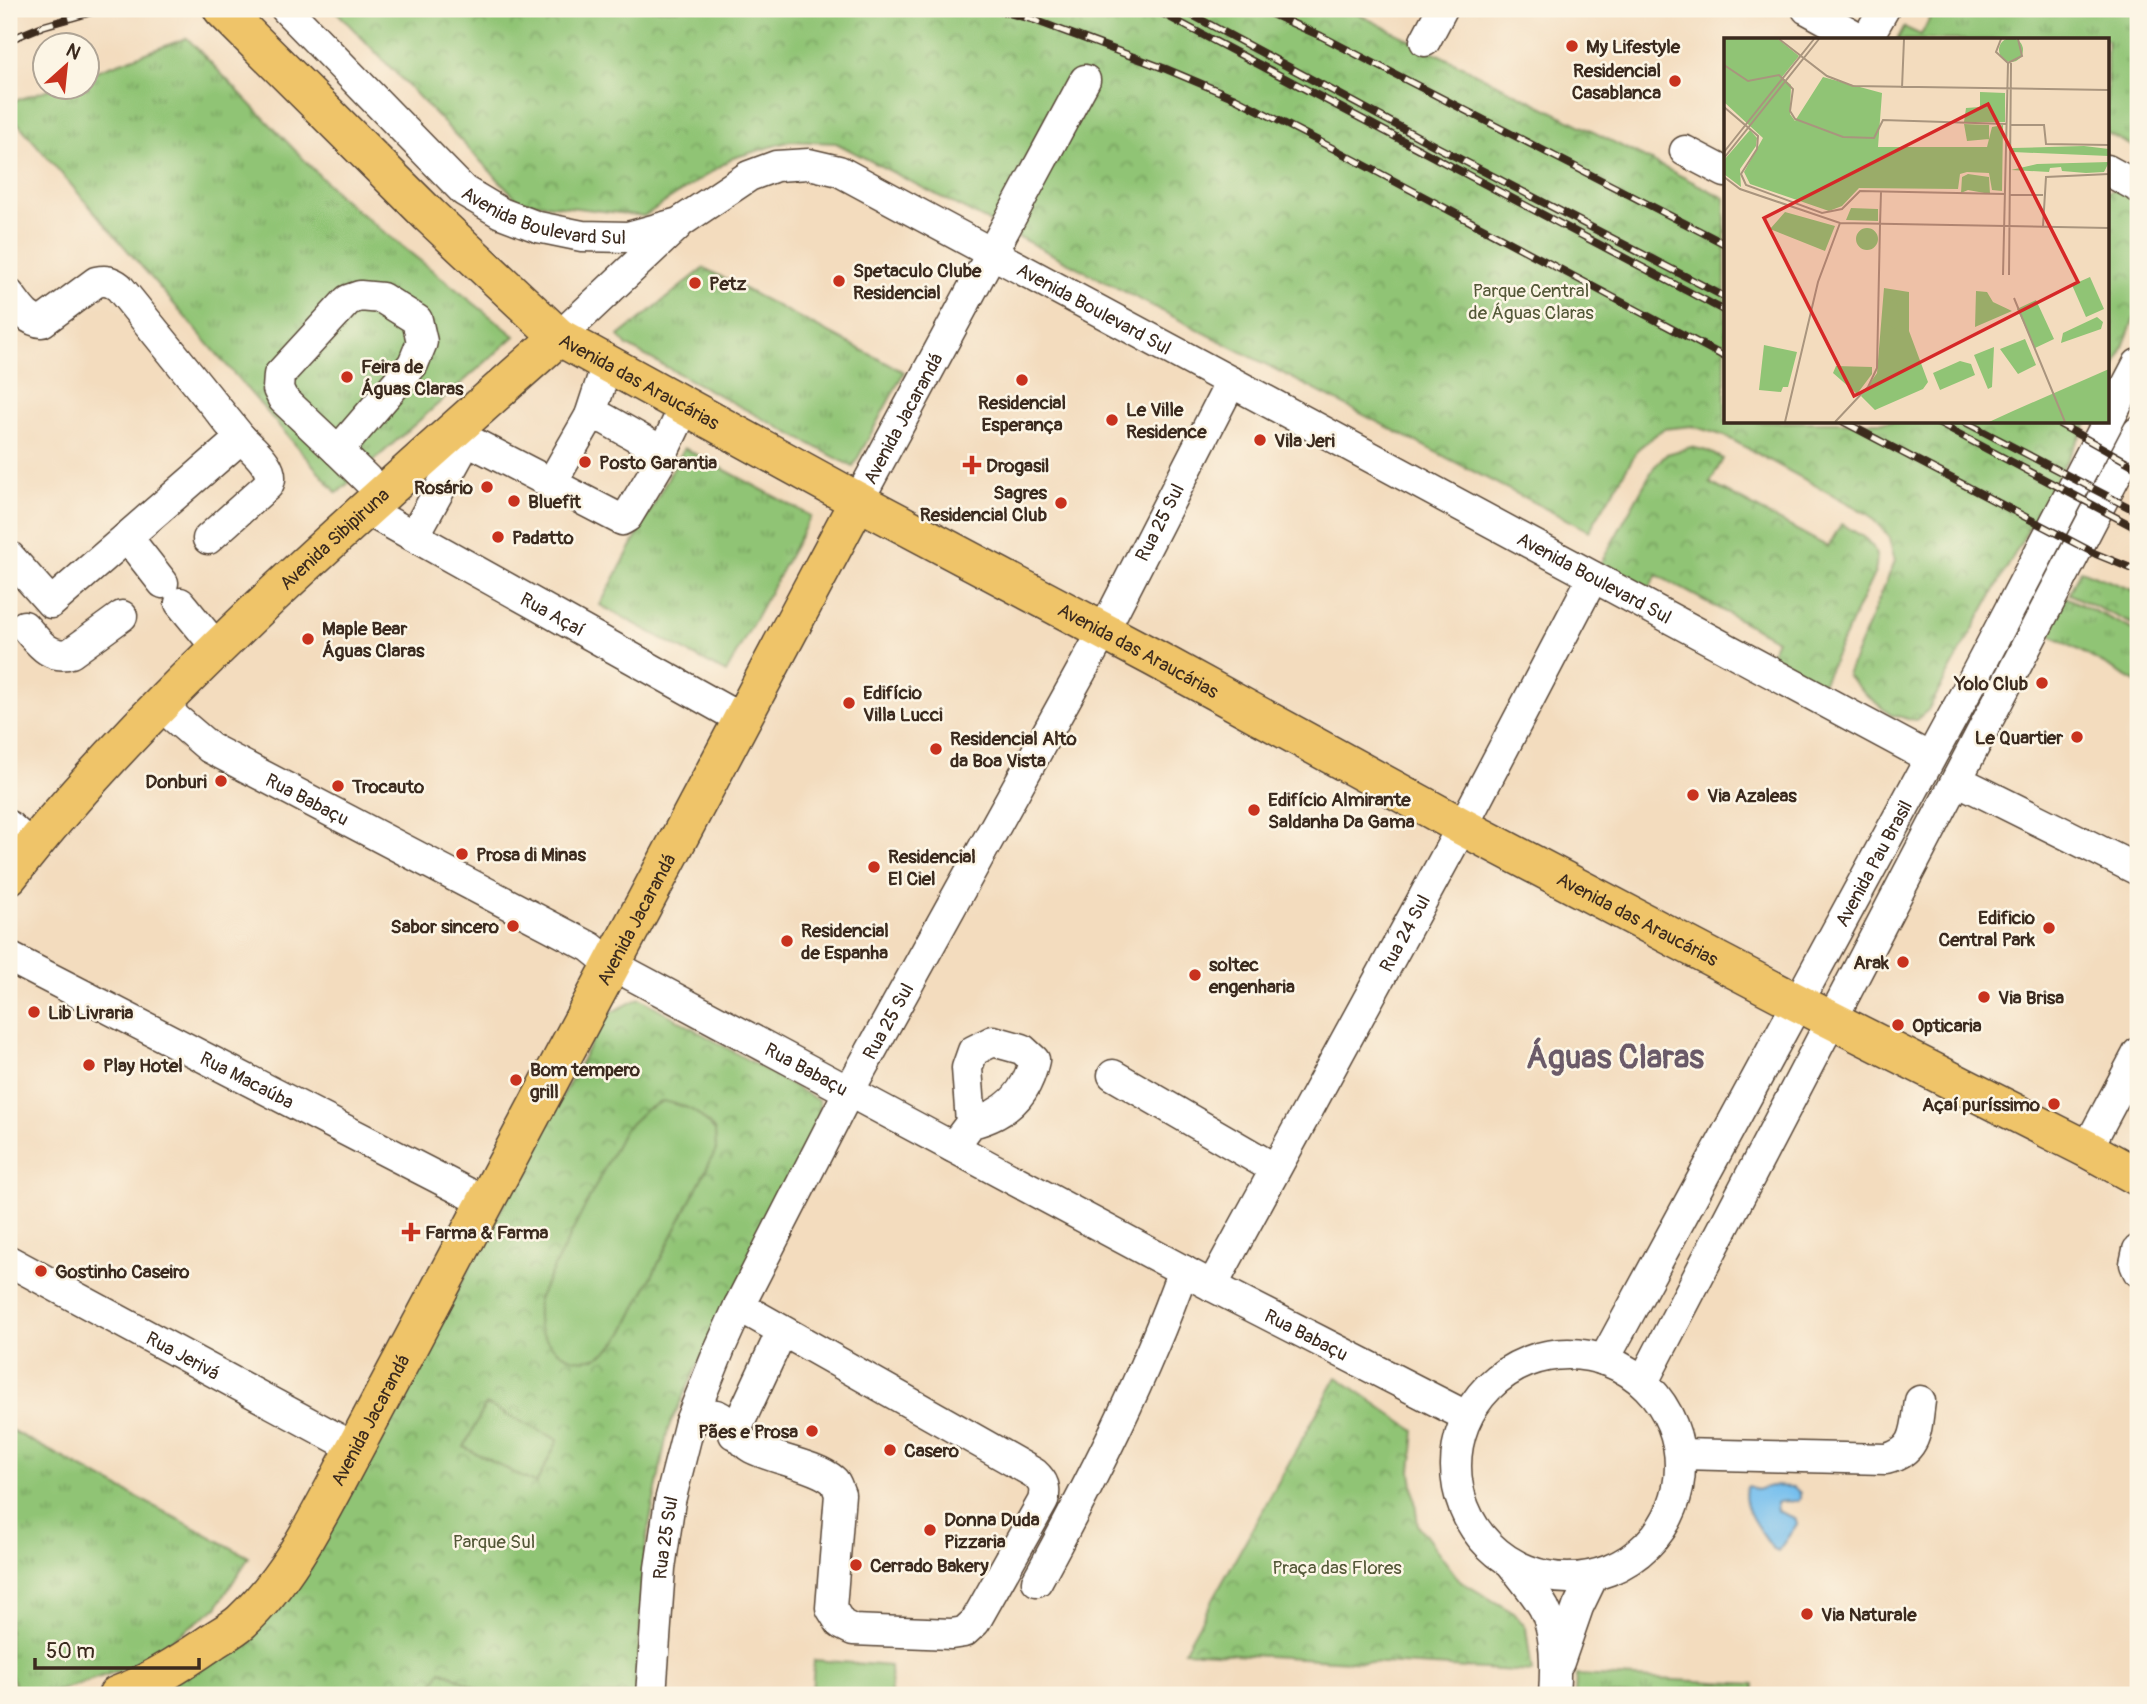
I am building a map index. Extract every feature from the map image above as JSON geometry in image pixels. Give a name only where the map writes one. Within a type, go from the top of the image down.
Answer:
[{"type":"main road","name":"Avenida das Araucárias","points":[[232,20],[429,215],[559,338],[1461,826],[1830,1020],[2138,1177]]},
{"type":"main road","name":"Avenida Sibipiruna","points":[[9,876],[20,837],[373,502],[459,436],[559,338]]},
{"type":"main road","name":"Avenida Jacarandá","points":[[117,1695],[136,1688],[191,1656],[240,1623],[275,1583],[299,1549],[858,500]]},
{"type":"street","name":"Avenida Boulevard Sul","points":[[286,9],[464,191],[502,213],[538,227],[583,236],[628,237],[680,223],[749,176],[776,166],[808,164],[839,171],[1930,758]]},
{"type":"street","points":[[1425,41],[1442,9]]},
{"type":"street","points":[[1807,9],[1861,38]]},
{"type":"street","points":[[1866,38],[1884,9]]},
{"type":"street","name":"Avenida Jacarandá","points":[[858,500],[1085,80]]},
{"type":"street","points":[[1685,150],[1724,171]]},
{"type":"street","points":[[2108,171],[2138,187]]},
{"type":"street","name":"Avenida Sibipiruna","points":[[559,338],[680,223]]},
{"type":"street","points":[[9,294],[26,315],[42,322],[96,282],[113,282],[241,438],[264,462],[271,472],[268,485],[208,539]]},
{"type":"street","name":"Rua Açaí","points":[[338,451],[413,364],[422,342],[417,320],[382,298],[360,296],[348,300],[279,375],[278,389],[284,398],[338,451],[373,502],[414,536],[741,719]]},
{"type":"street","points":[[551,484],[590,416],[607,364]]},
{"type":"street","name":"Avenida Pau Brasil","points":[[2108,421],[2138,364]]},
{"type":"street","name":"Rua 25 Sul","points":[[650,1695],[660,1568],[670,1501],[690,1422],[739,1306],[849,1091],[1103,632],[1231,382]]},
{"type":"street","points":[[414,536],[459,436],[622,520],[627,517],[662,459],[685,407]]},
{"type":"street","points":[[590,416],[605,419],[660,450],[662,454]]},
{"type":"street","name":"Avenida Pau Brasil","points":[[1604,1360],[1930,758],[2106,424]]},
{"type":"street","name":"Avenida Pau Brasil","points":[[1643,1382],[2138,432]]},
{"type":"street","points":[[122,616],[71,653],[62,656],[16,632],[241,438]]},
{"type":"street","points":[[127,537],[217,648]]},
{"type":"street","points":[[9,556],[51,603]]},
{"type":"street","name":"Rua 24 Sul","points":[[1212,1286],[1593,577]]},
{"type":"street","name":"Rua Babaçu","points":[[164,699],[175,718],[210,748],[590,947],[611,964],[1212,1286],[1466,1416]]},
{"type":"street","points":[[1957,780],[2138,870]]},
{"type":"street","name":"Rua Macaúba","points":[[9,957],[485,1202]]},
{"type":"street","points":[[2087,1149],[2138,1053]]},
{"type":"street","points":[[1113,1074],[1275,1169]]},
{"type":"street","points":[[953,1147],[971,1123]]},
{"type":"street","points":[[2138,1250],[2135,1264],[2138,1271]]},
{"type":"street","name":"Rua Jerivá","points":[[9,1261],[355,1448]]},
{"type":"street","points":[[1037,1581],[1128,1408],[1183,1270]]},
{"type":"street","points":[[704,1389],[740,1421],[751,1447],[835,1481],[840,1494],[831,1608],[841,1624],[853,1630],[951,1634],[964,1632],[975,1622],[1043,1501],[1043,1481],[739,1306]]},
{"type":"street","points":[[740,1421],[782,1331]]},
{"type":"street","points":[[1511,1563],[1537,1574],[1555,1577],[1593,1576],[1631,1560],[1660,1532],[1678,1495],[1680,1454],[1668,1414],[1643,1382],[1625,1369],[1604,1360],[1570,1354],[1535,1359],[1504,1374],[1478,1398],[1466,1416],[1455,1466],[1462,1504],[1481,1538],[1511,1563],[1543,1607],[1550,1622],[1555,1684]]},
{"type":"street","points":[[1680,1454],[1886,1459],[1899,1456],[1915,1438],[1920,1401]]},
{"type":"street","points":[[690,1422],[716,1415],[728,1422],[740,1421]]},
{"type":"street","points":[[1555,1684],[1573,1620],[1593,1576]]},
{"type":"green space","name":"Parque Central de Águas Claras","points":[[334,9],[1348,9],[1724,197],[1724,424],[2087,424],[1928,710],[1916,720],[1891,715],[1847,675],[1895,561],[1888,535],[1868,514],[1725,436],[1692,426],[1663,429],[1639,448],[1589,531],[836,143],[790,141],[733,158],[644,216],[519,201]]},
{"type":"green space","points":[[1935,9],[2138,9],[2138,149],[2108,134],[2108,38],[1898,38],[1904,27],[1921,35]]},
{"type":"green space","points":[[187,38],[340,197],[515,336],[337,493],[9,113],[9,103],[32,95],[32,102],[102,102],[102,69]]},
{"type":"green space","points":[[2122,187],[2138,196],[2138,314],[2108,385],[2108,192]]},
{"type":"green space","points":[[704,268],[904,372],[853,467],[627,346],[619,336]]},
{"type":"green space","points":[[1691,447],[1723,459],[1710,483],[1828,547],[1841,524],[1869,542],[1876,554],[1875,572],[1816,697],[1763,668],[1777,640],[1657,575],[1641,602],[1593,577],[1654,467],[1667,454]]},
{"type":"green space","points":[[684,448],[811,516],[726,673],[600,605]]},
{"type":"green space","points":[[2080,570],[2138,592],[2138,627],[2069,594]]},
{"type":"green space","points":[[2061,595],[2138,632],[2138,683],[2042,630]]},
{"type":"green space","name":"Parque Sul","points":[[640,998],[819,1101],[821,1128],[716,1326],[668,1429],[646,1541],[636,1695],[142,1695],[258,1621],[384,1426],[606,1015]]},
{"type":"green space","points":[[663,1101],[692,1110],[703,1118],[715,1131],[716,1150],[623,1333],[600,1356],[582,1360],[566,1356],[552,1346],[542,1333],[538,1323],[538,1299],[624,1130],[645,1110]]},
{"type":"green space","name":"Praça das Flores","points":[[1337,1377],[1415,1431],[1411,1471],[1418,1525],[1460,1581],[1514,1613],[1526,1628],[1532,1672],[1184,1651]]},
{"type":"green space","points":[[486,1404],[558,1440],[536,1484],[464,1447]]},
{"type":"green space","points":[[9,1429],[249,1557],[217,1607],[137,1665],[45,1695],[19,1695],[9,1670]]},
{"type":"green space","points":[[814,1660],[890,1666],[891,1695],[812,1695]]},
{"type":"green space","points":[[441,1670],[489,1695],[428,1695]]},
{"type":"green space","points":[[1576,1675],[1754,1684],[1754,1695],[1575,1695]]},
{"type":"water","points":[[1749,1486],[1756,1490],[1771,1486],[1794,1487],[1800,1493],[1800,1499],[1776,1503],[1777,1511],[1795,1518],[1797,1524],[1778,1551],[1772,1548],[1749,1512],[1745,1496]]},
{"type":"railway","points":[[9,40],[43,26],[103,9]]},
{"type":"railway","points":[[994,9],[1034,20],[1235,98],[1724,356]]},
{"type":"railway","points":[[1154,9],[1724,310]]},
{"type":"railway","points":[[1181,9],[1439,148],[1724,296]]},
{"type":"railway","points":[[1260,9],[1321,36],[1724,243]]},
{"type":"railway","points":[[1848,424],[2096,554],[2138,571]]},
{"type":"railway","points":[[1940,424],[2138,529]]},
{"type":"railway","points":[[1969,424],[2138,512]]},
{"type":"railway","points":[[2060,424],[2138,468]]},
{"type":"place","name":"My Lifestyle","points":[[1572,46]]},
{"type":"place","name":"Residencial Casablanca","points":[[1675,81]]},
{"type":"place","name":"Spetaculo Clube Residencial","points":[[839,281]]},
{"type":"place","name":"Petz","points":[[695,283]]},
{"type":"place","name":"Feira de Águas Claras","points":[[347,377]]},
{"type":"place","name":"Residencial Esperança","points":[[1022,380]]},
{"type":"place","name":"Le Ville Residence","points":[[1112,420]]},
{"type":"place","name":"Vila Jeri","points":[[1260,440]]},
{"type":"place","name":"Posto Garantia","points":[[585,462]]},
{"type":"place","name":"Drogasil","points":[[972,465]]},
{"type":"place","name":"Rosário","points":[[487,487]]},
{"type":"place","name":"Bluefit","points":[[514,501]]},
{"type":"place","name":"Sagres Residencial Club","points":[[1061,503]]},
{"type":"place","name":"Padatto","points":[[498,537]]},
{"type":"place","name":"Maple Bear Águas Claras","points":[[308,639]]},
{"type":"place","name":"Yolo Club","points":[[2042,683]]},
{"type":"place","name":"Edifício Villa Lucci","points":[[849,703]]},
{"type":"place","name":"Le Quartier","points":[[2077,737]]},
{"type":"place","name":"Residencial Alto da Boa Vista","points":[[936,749]]},
{"type":"place","name":"Donburi","points":[[221,781]]},
{"type":"place","name":"Trocauto","points":[[338,786]]},
{"type":"place","name":"Via Azaleas","points":[[1693,795]]},
{"type":"place","name":"Edifício Almirante Saldanha Da Gama","points":[[1254,810]]},
{"type":"place","name":"Prosa di Minas","points":[[462,854]]},
{"type":"place","name":"Residencial El Ciel","points":[[874,867]]},
{"type":"place","name":"Sabor sincero","points":[[513,926]]},
{"type":"place","name":"Edificio Central Park","points":[[2049,928]]},
{"type":"place","name":"Residencial de Espanha","points":[[787,941]]},
{"type":"place","name":"Arak","points":[[1903,962]]},
{"type":"place","name":"soltec engenharia","points":[[1195,975]]},
{"type":"place","name":"Via Brisa","points":[[1984,997]]},
{"type":"place","name":"Lib Livraria","points":[[34,1012]]},
{"type":"place","name":"Opticaria","points":[[1898,1025]]},
{"type":"place","name":"Play Hotel","points":[[89,1065]]},
{"type":"place","name":"Bom tempero grill","points":[[516,1080]]},
{"type":"place","name":"Açaí puríssimo","points":[[2054,1104]]},
{"type":"place","name":"Farma & Farma","points":[[411,1232]]},
{"type":"place","name":"Gostinho Caseiro","points":[[41,1271]]},
{"type":"place","name":"Pães e Prosa","points":[[812,1431]]},
{"type":"place","name":"Casero","points":[[890,1450]]},
{"type":"place","name":"Donna Duda Pizzaria","points":[[930,1530]]},
{"type":"place","name":"Cerrado Bakery","points":[[856,1565]]},
{"type":"place","name":"Via Naturale","points":[[1807,1614]]},
{"type":"district","name":"Águas Claras","points":[[1615,1056]]}]
